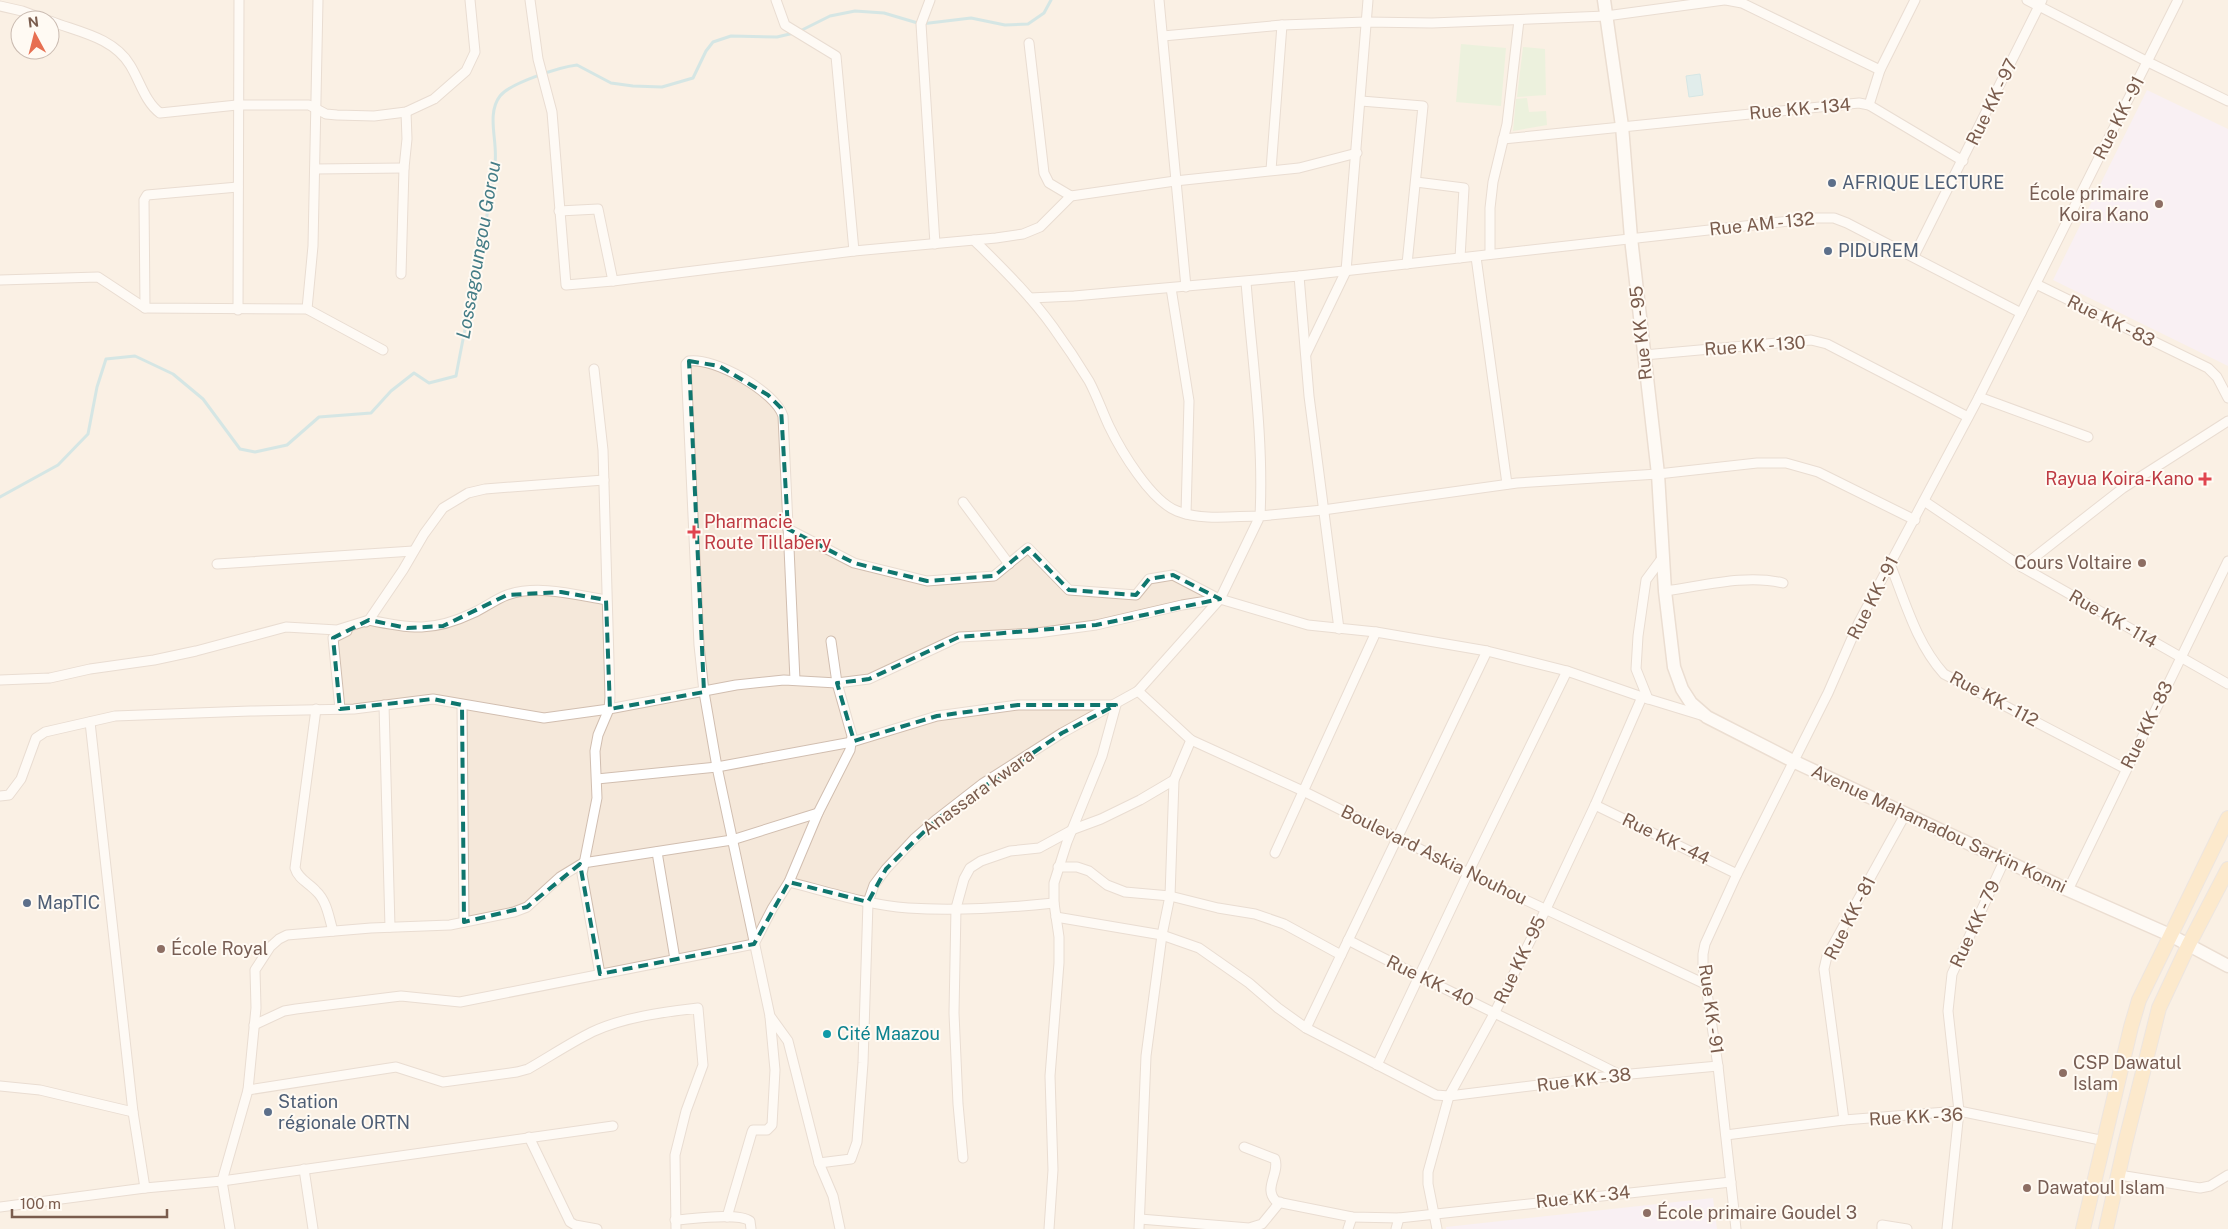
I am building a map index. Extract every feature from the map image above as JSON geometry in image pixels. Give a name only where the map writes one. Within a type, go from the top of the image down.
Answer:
[{"type":"main road","points":[[2083,1229],[2136,1009],[2170,934],[2228,818]]},
{"type":"main road","points":[[2106,1229],[2159,1008],[2189,944],[2228,869]]},
{"type":"street","points":[[238,310],[237,105],[239,0]]},
{"type":"street","points":[[308,309],[315,168],[318,0]]},
{"type":"street","points":[[60,25],[107,42],[129,63],[152,107],[160,113],[237,105],[308,105],[316,107],[326,114],[374,116],[406,112],[434,99],[466,71],[475,52],[470,0]]},
{"type":"street","points":[[530,0],[540,67],[550,100],[566,285],[613,281],[854,251],[1023,234],[1040,227],[1071,196],[1175,181],[1316,165],[1357,153]]},
{"type":"street","points":[[776,0],[785,24],[836,56],[854,251]]},
{"type":"street","points":[[930,0],[920,24],[935,244]]},
{"type":"street","points":[[1159,0],[1164,36],[1175,181],[1186,287]]},
{"type":"street","points":[[1306,354],[1346,271],[1368,0]]},
{"type":"street","name":"Rue KK - 95","points":[[1604,0],[1622,126],[1631,238],[1658,474],[1663,557],[1674,667]]},
{"type":"street","points":[[1164,36],[1282,25],[1519,20],[1606,16],[1725,0],[1742,3],[1880,70]]},
{"type":"street","points":[[1869,105],[1880,70],[1915,0]]},
{"type":"street","points":[[2027,0],[2040,3],[2148,62],[2228,101]]},
{"type":"street","name":"Rue KK - 91","points":[[1736,1229],[1718,1066],[1705,984],[1703,954],[1737,874],[1794,762],[1859,622],[1979,397],[2178,0]]},
{"type":"street","name":"Rue KK - 97","points":[[1914,256],[1963,161],[2040,3]]},
{"type":"street","points":[[0,6],[18,10]]},
{"type":"street","points":[[1490,254],[1490,208],[1493,182],[1510,102],[1519,20]]},
{"type":"street","points":[[1271,170],[1282,25]]},
{"type":"street","points":[[1029,43],[1044,173],[1049,184],[1071,196]]},
{"type":"street","points":[[1361,101],[1423,106],[1407,264]]},
{"type":"street","name":"Rue KK - 134","points":[[1503,139],[1848,103],[1869,105],[1963,161]]},
{"type":"street","points":[[401,274],[404,168],[408,138],[406,112]]},
{"type":"street","points":[[315,168],[404,168]]},
{"type":"street","points":[[1416,182],[1464,188],[1460,258]]},
{"type":"street","points":[[145,308],[144,200],[147,195],[238,187]]},
{"type":"street","points":[[559,211],[598,209],[613,281]]},
{"type":"street","name":"Rue AM - 132","points":[[1030,298],[1246,282],[1631,238],[1816,218],[1834,218],[1914,256],[2021,313]]},
{"type":"street","points":[[974,240],[1030,298],[1053,327],[1089,382],[1109,427],[1148,487],[1167,505],[1186,514],[1198,516],[1260,516],[1323,510],[1507,484],[1658,474],[1757,463],[1786,463],[1818,472],[1915,520]]},
{"type":"street","points":[[1476,256],[1507,484]]},
{"type":"street","points":[[1299,276],[1323,510],[1339,629]]},
{"type":"street","points":[[0,280],[98,277],[145,308],[308,309],[383,350]]},
{"type":"street","points":[[1246,282],[1262,487],[1260,516]]},
{"type":"street","name":"Rue KK - 83","points":[[2036,284],[2208,368],[2217,377],[2228,398]]},
{"type":"street","points":[[1171,288],[1189,401],[1186,514]]},
{"type":"street","name":"Rue KK - 130","points":[[1644,356],[1811,340],[1827,344],[1968,417]]},
{"type":"street","points":[[727,1217],[752,1132],[753,1130],[767,1130],[772,1125],[775,1070],[770,1016],[717,767],[704,692],[699,645],[686,364],[688,361],[706,361],[719,366],[768,395],[781,408],[784,416],[795,680]]},
{"type":"street","points":[[594,369],[599,402],[604,480],[609,709],[598,736],[595,751],[597,779],[595,815],[582,874],[600,974]]},
{"type":"street","points":[[1979,397],[2088,437]]},
{"type":"street","points":[[2022,567],[2122,488],[2228,421]]},
{"type":"street","points":[[340,709],[333,638],[369,620],[424,534],[443,508],[468,493],[604,480]]},
{"type":"street","name":"Rue KK - 114","points":[[1924,501],[2022,567],[2228,684]]},
{"type":"street","points":[[963,502],[1009,564]]},
{"type":"street","name":"Anassara kwara","points":[[868,902],[874,885],[886,869],[914,839],[937,819],[982,784],[1062,733],[1116,705],[1138,691],[1220,599],[1260,516]]},
{"type":"street","points":[[788,529],[854,563],[927,581],[994,576],[1028,548],[1069,590],[1136,595],[1149,579],[1173,575],[1220,599],[1308,625],[1376,632],[1487,652],[1567,671],[1706,717]]},
{"type":"street","points":[[217,564],[413,551]]},
{"type":"street","points":[[1645,698],[1636,669],[1638,636],[1646,580],[1663,557]]},
{"type":"street","name":"Rue KK - 83","points":[[2068,890],[2228,561]]},
{"type":"street","name":"Rue KK - 112","points":[[1890,564],[1922,643],[1932,660],[1944,674],[2126,769]]},
{"type":"street","points":[[1666,591],[1744,581],[1771,580],[1783,583]]},
{"type":"street","points":[[0,680],[50,678],[90,668],[154,660],[196,651],[286,626],[337,630],[369,620],[407,628],[443,626],[507,595],[535,591],[561,592],[606,600]]},
{"type":"street","points":[[0,796],[9,795],[21,779],[36,738],[45,732],[116,716],[340,709],[433,699],[544,718],[609,709],[736,685],[795,680],[837,683],[869,679],[959,637],[1037,633],[1096,625],[1182,605],[1220,599]]},
{"type":"street","points":[[1275,853],[1376,632]]},
{"type":"street","points":[[754,944],[772,909],[789,882],[818,813],[850,750],[852,736],[837,683],[831,642]]},
{"type":"street","points":[[1306,1028],[1399,839],[1487,652]]},
{"type":"street","name":"Avenue Mahamadou Sarkin Konni","points":[[1674,667],[1682,689],[1691,703],[1706,717],[1794,762],[2068,890],[2170,934],[2228,966]]},
{"type":"street","points":[[1378,1066],[1468,874],[1567,671]]},
{"type":"street","name":"Boulevard Askia Nouhou","points":[[1138,691],[1191,740],[1303,791],[1468,874],[1705,984]]},
{"type":"street","name":"Rue KK - 95","points":[[1437,1229],[1428,1184],[1428,1172],[1450,1096],[1495,1012],[1546,909],[1645,698]]},
{"type":"street","points":[[597,779],[717,767],[852,742],[938,716],[1018,704],[1116,705],[1107,742],[1058,867],[1054,883],[1054,903],[1059,937],[1059,963],[1050,1076],[1053,1170],[1049,1229]]},
{"type":"street","points":[[384,705],[390,927]]},
{"type":"street","points":[[462,705],[464,922]]},
{"type":"street","points":[[316,709],[295,868],[297,874],[321,898],[333,931]]},
{"type":"street","points":[[90,722],[133,1112],[145,1188]]},
{"type":"street","points":[[1139,1229],[1146,1056],[1162,935],[1170,896],[1174,780],[1191,740]]},
{"type":"street","points":[[963,1158],[958,1104],[954,1013],[956,908],[964,879],[970,868],[1010,851],[1038,848],[1074,828],[1101,819],[1174,780]]},
{"type":"street","name":"Rue KK - 44","points":[[1595,805],[1737,874]]},
{"type":"street","points":[[230,1229],[222,1181],[248,1090],[256,1008],[255,970],[270,947],[278,939],[287,935],[333,931],[450,925],[514,912],[527,907],[560,877],[583,863],[732,840],[818,813]]},
{"type":"street","name":"Rue KK - 81","points":[[1844,1120],[1824,969],[1827,956],[1906,813]]},
{"type":"street","points":[[657,852],[676,959]]},
{"type":"street","name":"Rue KK - 79","points":[[1947,1229],[1959,1111],[1948,1011],[1952,974],[2005,859]]},
{"type":"street","points":[[1058,867],[1077,867],[1089,871],[1107,885],[1125,892],[1170,896],[1218,908],[1255,914],[1284,924],[1341,955]]},
{"type":"street","points":[[789,882],[868,902],[908,908],[1007,908],[1054,903]]},
{"type":"street","points":[[819,1163],[851,1159],[857,1142],[863,1063],[868,902]]},
{"type":"street","name":"Rue KK - 38","points":[[1056,917],[1162,935],[1208,954],[1306,1028],[1436,1095],[1450,1096],[1620,1075],[1718,1066]]},
{"type":"street","name":"Rue KK - 40","points":[[1348,940],[1420,978],[1495,1012],[1620,1075]]},
{"type":"street","points":[[254,1025],[284,1011],[401,996],[460,1002],[754,944]]},
{"type":"street","points":[[248,1090],[396,1067],[443,1082],[517,1072],[528,1069],[606,1027],[658,1013],[698,1008],[703,1065],[686,1111],[674,1154],[675,1224],[727,1217],[746,1218],[750,1221],[751,1229]]},
{"type":"street","points":[[770,1016],[788,1041],[819,1163],[833,1196],[840,1229]]},
{"type":"street","points":[[0,1086],[40,1090],[133,1112]]},
{"type":"street","name":"Rue KK - 36","points":[[1726,1135],[1844,1120],[1959,1111],[2105,1141]]},
{"type":"street","points":[[0,1207],[145,1188],[222,1181],[613,1126]]},
{"type":"street","points":[[530,1137],[570,1222],[575,1225],[597,1229]]},
{"type":"street","points":[[1140,1219],[1249,1228],[1262,1224],[1280,1202],[1272,1198],[1271,1192],[1278,1166],[1275,1159],[1244,1147]]},
{"type":"street","points":[[304,1169],[313,1229]]},
{"type":"street","points":[[2119,1175],[2200,1188],[2210,1186],[2228,1175]]},
{"type":"street","name":"Rue KK - 34","points":[[1280,1202],[1352,1217],[1398,1218],[1435,1212],[1731,1182]]},
{"type":"street","points":[[1348,1229],[1352,1217]]},
{"type":"street","points":[[1396,1229],[1398,1218]]},
{"type":"street","points":[[1882,1229],[1882,1225],[1907,1229]]},
{"type":"highlighted area","points":[[689,361],[719,366],[768,395],[781,408],[788,529],[854,563],[927,581],[994,576],[1028,548],[1069,590],[1136,595],[1149,579],[1173,575],[1220,599],[1096,625],[959,637],[869,679],[837,683],[854,741],[937,716],[1018,705],[1116,705],[1062,733],[937,819],[886,869],[868,902],[789,882],[754,944],[600,974],[580,864],[527,907],[464,922],[462,705],[433,699],[340,709],[333,638],[369,620],[407,628],[443,626],[507,595],[561,592],[606,600],[610,709],[704,692]]},
{"type":"shaded area","points":[[0,0],[2228,0],[2228,1229],[0,1229]]},
{"type":"shaded area","name":"École primaire Koira Kano","points":[[2147,90],[2228,129],[2228,366],[2053,280]]},
{"type":"shaded area","name":"École primaire Goudel 3","points":[[1713,1198],[1717,1229],[1446,1229],[1446,1227]]},
{"type":"green space","points":[[1461,44],[1506,48],[1501,106],[1456,102]]},
{"type":"green space","points":[[1523,47],[1545,49],[1546,95],[1517,97]]},
{"type":"green space","points":[[1527,98],[1529,112],[1546,111],[1547,125],[1513,131],[1516,99]]},
{"type":"water","points":[[1700,74],[1703,95],[1689,97],[1686,76]]},
{"type":"waterway","name":"Lossagoungou Gorou","points":[[800,31],[830,16],[855,11],[884,13],[921,24],[971,18],[1005,25],[1028,24],[1044,13],[1051,0]]},
{"type":"waterway","name":"Lossagoungou Gorou","points":[[0,497],[58,465],[88,434],[97,387],[106,359],[135,356],[173,374],[203,399],[240,449],[255,452],[287,445],[319,417],[371,413],[391,391],[414,373],[429,383],[456,376],[491,190],[496,155],[493,120],[496,103],[500,96],[505,91],[524,81],[548,72],[577,65],[611,83],[662,87],[693,78],[706,51],[713,42],[731,36],[777,37],[794,33]]},
{"type":"place","name":"AFRIQUE LECTURE","points":[[1832,183]]},
{"type":"place","name":"École primaire Koira Kano","points":[[2159,204]]},
{"type":"place","name":"PIDUREM","points":[[1828,251]]},
{"type":"place","name":"Rayua Koira-Kano","points":[[2205,479]]},
{"type":"place","name":"Pharmacie Route Tillabery","points":[[694,532]]},
{"type":"place","name":"Cours Voltaire","points":[[2142,563]]},
{"type":"place","name":"MapTIC","points":[[27,903]]},
{"type":"place","name":"École Royal","points":[[161,949]]},
{"type":"place","name":"Cité Maazou","points":[[827,1034]]},
{"type":"place","name":"CSP Dawatul Islam","points":[[2063,1073]]},
{"type":"place","name":"Station régionale ORTN","points":[[268,1112]]},
{"type":"place","name":"Dawatoul Islam","points":[[2027,1188]]},
{"type":"place","name":"École primaire Goudel 3","points":[[1647,1213]]}]
